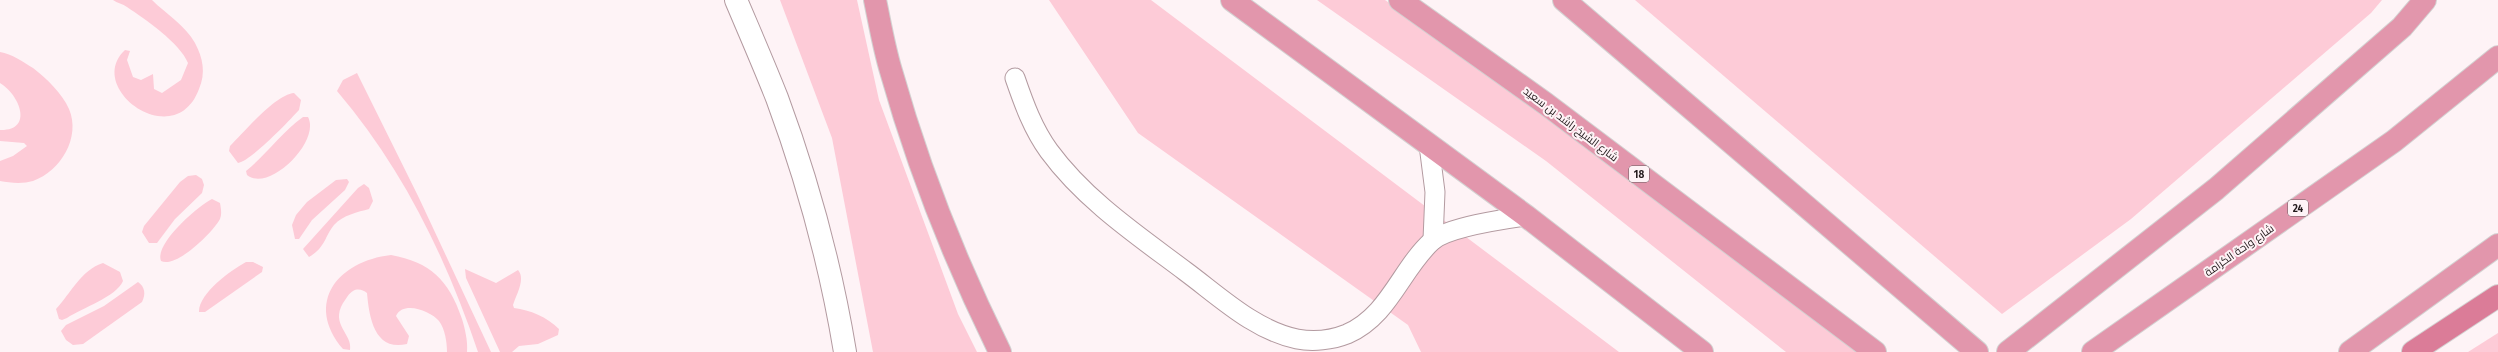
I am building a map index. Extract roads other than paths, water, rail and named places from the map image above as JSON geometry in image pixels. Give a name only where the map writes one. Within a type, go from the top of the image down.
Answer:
[{"type":"highway","points":[[875,0],[890,71],[926,178],[971,294],[1000,352]]},
{"type":"highway","points":[[1232,0],[1526,216],[1702,352]]},
{"type":"highway","name":"شارع الشيخ راشد بن سعيد","points":[[1400,0],[1546,104],[1875,352]]},
{"type":"highway","points":[[1564,0],[1977,352]]},
{"type":"highway","points":[[2008,352],[2216,189],[2402,27],[2425,0]]},
{"type":"highway","name":"شارع واحة الكرامة","points":[[2093,352],[2394,141],[2498,57]]},
{"type":"highway","points":[[2350,352],[2498,245]]},
{"type":"highway","points":[[2413,352],[2498,296]]},
{"type":"street","points":[[736,0],[777,98],[810,204],[840,319],[845,352]]},
{"type":"lane","points":[[1015,78],[1028,116],[1048,150],[1074,182],[1139,236],[1251,320],[1273,330],[1297,338],[1322,340],[1346,334],[1368,322],[1386,303],[1433,240],[1479,224],[1526,216]]},
{"type":"lane","points":[[1429,145],[1435,192],[1433,240]]}]
